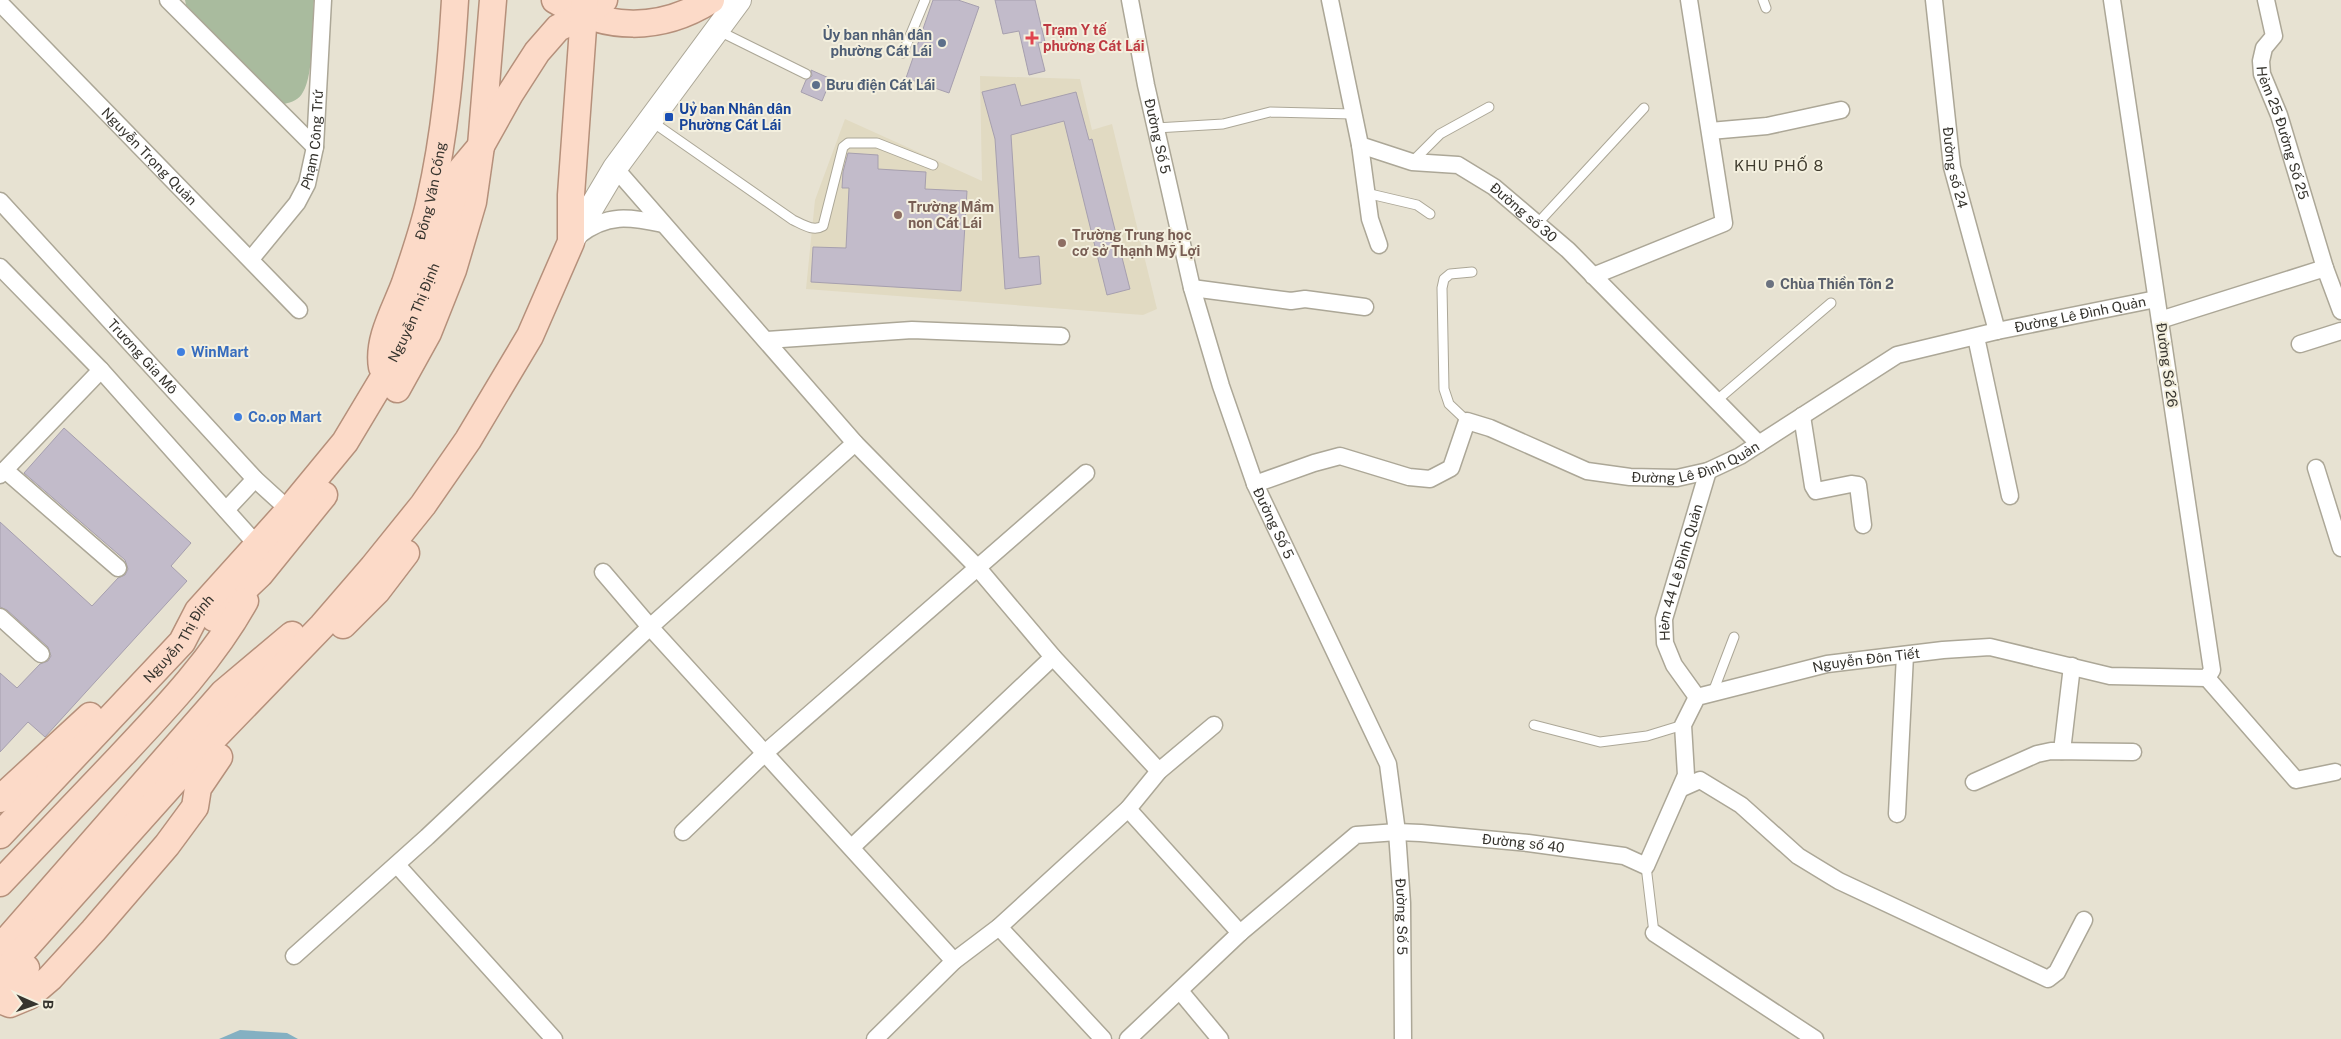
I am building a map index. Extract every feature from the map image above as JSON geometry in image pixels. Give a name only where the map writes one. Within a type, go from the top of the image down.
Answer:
[{"type":"main road","name":"Đồng Văn Cống","points":[[392,382],[381,360],[387,330],[405,282],[430,201],[444,124],[455,0]]},
{"type":"main road","points":[[481,146],[493,0]]},
{"type":"main road","points":[[555,0],[591,5],[610,23],[638,25],[672,18],[697,9],[711,0]]},
{"type":"main road","points":[[373,567],[223,693],[11,962],[0,999],[10,1004],[29,996],[50,978],[167,845],[195,807],[198,788],[212,752],[373,567],[423,505],[462,448],[530,336],[571,242],[615,168],[739,0]]},
{"type":"main road","name":"Nguyễn Thị Định","points":[[0,854],[204,628],[263,559],[296,516],[359,450],[392,382],[410,325],[435,264],[460,171],[481,146],[510,94],[537,52],[558,28],[591,5]]},
{"type":"main road","points":[[571,242],[571,195],[591,5]]},
{"type":"main road","points":[[11,962],[212,752],[326,643],[377,591],[488,442],[518,386],[530,336]]},
{"type":"main road","name":"Nguyễn Thị Định","points":[[0,835],[182,642],[198,611],[217,591],[263,559]]},
{"type":"main road","name":"Nguyễn Thị Định","points":[[0,883],[162,712],[204,664],[234,621],[263,559]]},
{"type":"main road","points":[[3,791],[148,661],[198,611]]},
{"type":"main road","points":[[168,669],[182,642]]},
{"type":"street","points":[[168,0],[315,147]]},
{"type":"street","name":"Phạm Công Trứ","points":[[251,260],[297,203],[307,184],[315,147],[323,0]]},
{"type":"street","name":"Đường Số 5","points":[[1130,0],[1156,128],[1192,288],[1221,386],[1256,484],[1388,764],[1397,832],[1402,903],[1403,1039]]},
{"type":"street","points":[[1330,0],[1360,145],[1370,219],[1379,245]]},
{"type":"street","points":[[1593,276],[1724,223],[1689,0]]},
{"type":"street","name":"Đường số 24","points":[[1934,0],[1952,167],[1998,331]]},
{"type":"street","name":"Đường Số 26","points":[[2112,0],[2210,674]]},
{"type":"street","name":"Hẻm 25 Đường Số 25","points":[[2266,0],[2274,36],[2264,48],[2261,61],[2262,74],[2282,124],[2325,268]]},
{"type":"street","name":"Nguyễn Trọng Quản","points":[[0,3],[299,310]]},
{"type":"street","points":[[1710,131],[1768,126],[1841,110]]},
{"type":"street","name":"Đường số 30","points":[[1360,145],[1412,162],[1458,165],[1494,187],[1593,276],[1759,444]]},
{"type":"street","points":[[615,168],[855,443],[977,566],[1053,657],[1159,771]]},
{"type":"street","name":"Trương Gia Mô","points":[[0,201],[255,479],[296,516]]},
{"type":"street","points":[[571,242],[589,227],[604,220],[633,218],[663,224]]},
{"type":"street","points":[[0,268],[101,370],[226,510],[263,559]]},
{"type":"street","points":[[2325,268],[2341,311]]},
{"type":"street","name":"Đường Lê Đình Quản","points":[[2160,320],[2325,268]]},
{"type":"street","points":[[1192,288],[1291,301],[1305,299],[1365,307]]},
{"type":"street","name":"Đường Lê Đình Quản","points":[[1467,421],[1490,428],[1588,471],[1630,477],[1677,478],[1708,471],[1740,456],[1897,355],[1998,331],[2156,299]]},
{"type":"street","points":[[767,340],[912,330],[1061,336]]},
{"type":"street","points":[[2300,344],[2341,331]]},
{"type":"street","points":[[1976,337],[2010,496]]},
{"type":"street","points":[[101,370],[2,473],[118,568]]},
{"type":"street","points":[[1802,416],[1812,486],[1816,491],[1851,484],[1858,485],[1863,525]]},
{"type":"street","points":[[1256,484],[1314,463],[1340,456],[1409,477],[1430,479],[1452,468],[1467,421]]},
{"type":"street","points":[[294,956],[397,865],[650,627],[855,443]]},
{"type":"street","points":[[2316,468],[2341,548]]},
{"type":"street","name":"Hẻm 44 Lê Đình Quản","points":[[1697,697],[1674,665],[1665,643],[1664,619],[1708,471]]},
{"type":"street","points":[[683,832],[766,752],[977,566],[1086,473]]},
{"type":"street","points":[[226,510],[255,479]]},
{"type":"street","points":[[603,572],[650,627],[766,752],[954,961]]},
{"type":"street","points":[[0,617],[42,654]]},
{"type":"street","name":"Nguyễn Đôn Tiết","points":[[1697,697],[1827,664],[1990,648],[2110,676],[2210,674]]},
{"type":"street","points":[[1897,814],[1905,655]]},
{"type":"street","points":[[852,847],[1053,657]]},
{"type":"street","points":[[2062,751],[2072,666]]},
{"type":"street","points":[[2210,674],[2296,780],[2335,772]]},
{"type":"street","points":[[1646,866],[1682,788],[1686,775],[1683,725],[1697,697]]},
{"type":"street","points":[[875,1039],[954,961],[999,927],[1128,809],[1159,771],[1214,725]]},
{"type":"street","points":[[1974,782],[2037,754],[2062,751],[2133,752]]},
{"type":"street","points":[[1682,788],[1700,780],[1740,805],[1798,856],[1839,881],[2048,979],[2057,972],[2084,920]]},
{"type":"street","points":[[1128,809],[1240,933]]},
{"type":"street","name":"Đường số 40","points":[[1128,1039],[1240,933],[1356,835],[1397,832],[1528,844],[1624,856],[1646,866]]},
{"type":"street","points":[[397,865],[554,1039]]},
{"type":"street","points":[[999,927],[1103,1039]]},
{"type":"street","points":[[1654,933],[1815,1039]]},
{"type":"street","points":[[1180,991],[1220,1039]]},
{"type":"lane","points":[[903,53],[925,0]]},
{"type":"lane","points":[[716,30],[806,74]]},
{"type":"lane","points":[[1412,162],[1440,134],[1489,108]]},
{"type":"lane","points":[[1537,224],[1644,108]]},
{"type":"lane","points":[[1156,128],[1224,124],[1270,112],[1353,114]]},
{"type":"lane","points":[[651,120],[793,220],[812,229],[818,229],[823,226],[843,147],[848,143],[877,143],[933,165]]},
{"type":"lane","points":[[1366,193],[1417,205],[1430,214]]},
{"type":"lane","points":[[1467,421],[1449,404],[1444,389],[1442,288],[1444,279],[1450,274],[1472,272]]},
{"type":"lane","points":[[1716,401],[1831,303]]},
{"type":"lane","points":[[1713,692],[1734,636]]},
{"type":"lane","points":[[1534,725],[1600,742],[1647,736],[1683,725]]},
{"type":"lane","points":[[1646,866],[1654,933]]},
{"type":"shaded area","points":[[980,76],[1080,79],[1092,130],[1112,124],[1157,309],[1143,315],[806,289],[815,200],[845,119],[982,181]]},
{"type":"green space","points":[[185,0],[314,0],[311,61],[307,84],[301,95],[295,100],[284,104],[274,98],[186,5]]},
{"type":"water","points":[[240,1030],[287,1033],[298,1039],[219,1039]]},
{"type":"building","name":"Ủy ban nhân dân phường Cát Lái","points":[[933,0],[958,0],[979,7],[949,93],[906,78]]},
{"type":"building","name":"Trạm Y tế phường Cát Lái","points":[[995,0],[1035,0],[1045,42],[1038,43],[1045,71],[1029,75],[1019,31],[1003,34]]},
{"type":"building","name":"Bưu điện Cát Lái","points":[[811,70],[831,79],[822,101],[801,92],[806,80],[812,76]]},
{"type":"building","points":[[1015,84],[1021,106],[1076,92],[1089,140],[1092,139],[1130,289],[1107,295],[1064,121],[1011,135],[1019,258],[1039,256],[1041,284],[1005,289],[995,139],[982,92]]},
{"type":"building","points":[[848,153],[878,155],[878,169],[926,172],[925,189],[967,191],[961,291],[811,282],[813,247],[846,248],[849,188],[842,188],[843,172]]},
{"type":"building","points":[[64,428],[191,543],[171,566],[187,581],[45,737],[28,722],[0,752],[0,673],[17,688],[40,664],[48,661],[51,656],[48,647],[7,610],[0,607],[0,522],[92,606],[118,578],[125,575],[128,569],[125,560],[24,473]]},
{"type":"place","name":"Trạm Y tế phường Cát Lái","points":[[1032,38]]},
{"type":"place","name":"Ủy ban nhân dân phường Cát Lái","points":[[942,43]]},
{"type":"place","name":"Bưu điện Cát Lái","points":[[816,85]]},
{"type":"place","name":"Uỷ ban Nhân dân Phường Cát Lái","points":[[669,117]]},
{"type":"place","name":"Trường Mầm non Cát Lái","points":[[898,215]]},
{"type":"place","name":"Trường Trung học cơ sở Thạnh Mỹ Lợi","points":[[1062,243]]},
{"type":"place","name":"Chùa Thiền Tôn 2","points":[[1770,284]]},
{"type":"place","name":"WinMart","points":[[181,352]]},
{"type":"place","name":"Co.op Mart","points":[[238,417]]},
{"type":"district","name":"KHU PHỐ 8","points":[[1779,165]]}]
